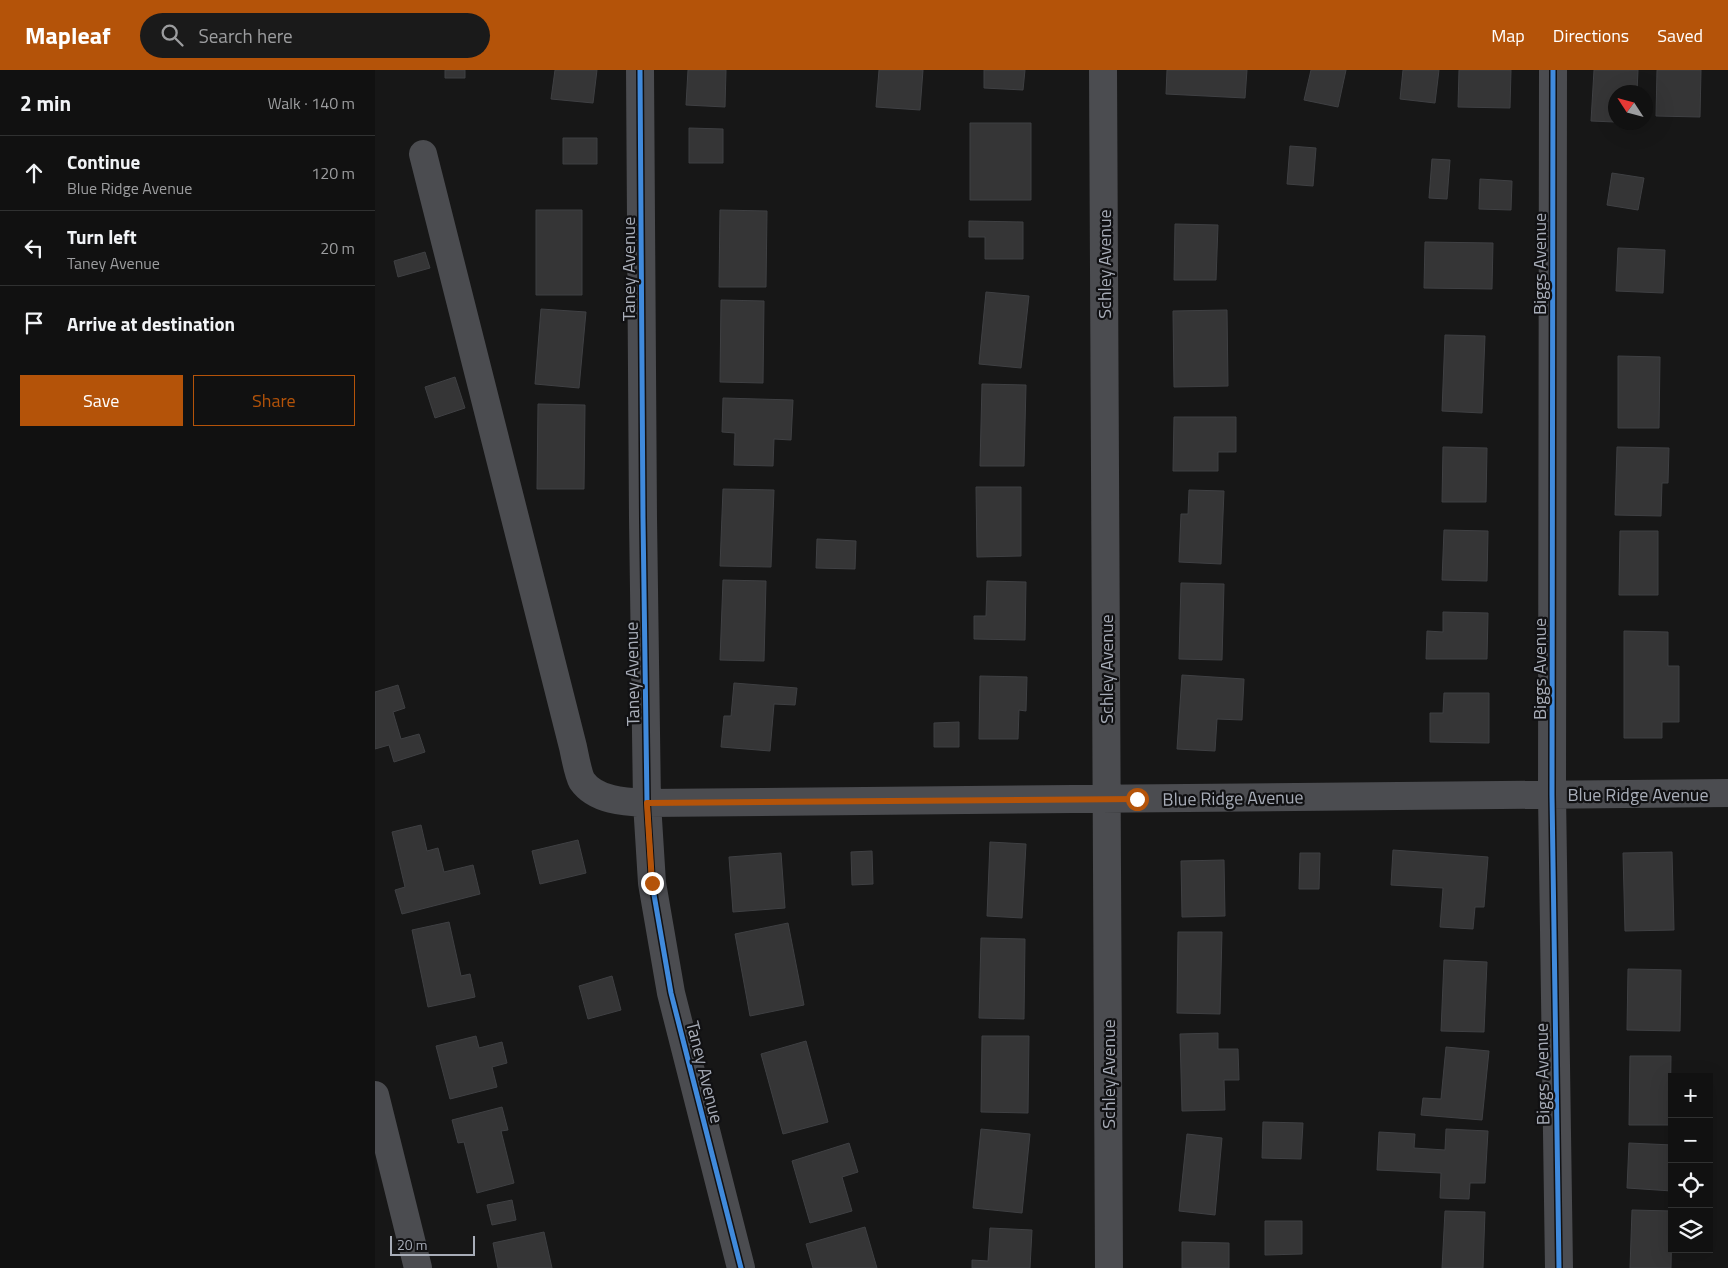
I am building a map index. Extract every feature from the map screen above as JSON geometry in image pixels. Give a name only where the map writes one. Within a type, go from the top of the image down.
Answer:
[{"type":"street","name":"Taney Avenue","points":[[640,70],[647,803],[652,883],[671,993],[741,1268]]},
{"type":"street","name":"Schley Avenue","points":[[1103,70],[1109,1268]]},
{"type":"street","name":"Biggs Avenue","points":[[1553,70],[1552,795],[1559,1268]]},
{"type":"street","name":"Blue Ridge Avenue","points":[[423,154],[582,781],[596,793],[616,801],[647,803],[1728,793]]},
{"type":"street","points":[[375,1094],[418,1268]]},
{"type":"building","points":[[445,70],[465,70],[465,78],[445,78]]},
{"type":"building","points":[[555,70],[597,70],[593,103],[551,99]]},
{"type":"building","points":[[688,70],[726,70],[725,107],[686,105]]},
{"type":"building","points":[[879,70],[923,70],[920,110],[876,107]]},
{"type":"building","points":[[984,70],[1025,70],[1023,90],[984,88]]},
{"type":"building","points":[[1167,70],[1247,70],[1245,98],[1166,94]]},
{"type":"building","points":[[1311,70],[1346,70],[1338,107],[1304,100]]},
{"type":"building","points":[[1403,70],[1439,70],[1435,103],[1400,99]]},
{"type":"building","points":[[1459,70],[1511,70],[1510,108],[1458,107]]},
{"type":"building","points":[[1594,70],[1638,70],[1637,85],[1608,85],[1608,122],[1591,121]]},
{"type":"building","points":[[1657,70],[1701,70],[1700,117],[1656,116]]},
{"type":"building","points":[[970,123],[1031,123],[1031,200],[970,200]]},
{"type":"building","points":[[689,128],[723,129],[723,163],[689,163]]},
{"type":"building","points":[[563,138],[597,138],[597,164],[563,164]]},
{"type":"building","points":[[1290,146],[1316,148],[1313,186],[1287,184]]},
{"type":"building","points":[[1432,159],[1450,160],[1447,199],[1429,198]]},
{"type":"building","points":[[1612,173],[1644,178],[1638,210],[1607,205]]},
{"type":"building","points":[[1480,179],[1512,181],[1511,210],[1479,209]]},
{"type":"building","points":[[536,210],[582,210],[582,295],[536,295]]},
{"type":"building","points":[[720,210],[767,211],[766,287],[719,287]]},
{"type":"building","points":[[969,221],[1023,222],[1023,259],[985,259],[985,237],[969,237]]},
{"type":"building","points":[[1175,224],[1218,225],[1216,280],[1174,280]]},
{"type":"building","points":[[1425,242],[1493,243],[1492,289],[1424,288]]},
{"type":"building","points":[[1618,248],[1665,250],[1663,293],[1616,291]]},
{"type":"building","points":[[425,252],[430,268],[398,277],[394,261]]},
{"type":"building","points":[[986,292],[1029,296],[1021,368],[979,364]]},
{"type":"building","points":[[721,300],[764,301],[763,383],[720,382]]},
{"type":"building","points":[[541,309],[586,312],[579,388],[535,384]]},
{"type":"building","points":[[1227,310],[1228,386],[1174,387],[1173,311]]},
{"type":"building","points":[[1445,335],[1485,336],[1482,413],[1442,411]]},
{"type":"building","points":[[1618,356],[1660,357],[1659,428],[1618,428]]},
{"type":"building","points":[[455,377],[465,408],[435,418],[425,387]]},
{"type":"building","points":[[982,384],[1026,385],[1024,466],[980,466]]},
{"type":"building","points":[[723,398],[793,400],[791,440],[774,439],[773,466],[734,465],[735,433],[722,432]]},
{"type":"building","points":[[538,404],[585,405],[584,489],[537,489]]},
{"type":"building","points":[[1174,417],[1236,417],[1236,452],[1218,452],[1218,471],[1173,471]]},
{"type":"building","points":[[1443,447],[1487,448],[1486,502],[1442,502]]},
{"type":"building","points":[[1617,447],[1669,448],[1668,483],[1662,483],[1661,516],[1615,515]]},
{"type":"building","points":[[976,487],[1021,487],[1021,556],[977,557]]},
{"type":"building","points":[[723,489],[774,490],[771,567],[720,566]]},
{"type":"building","points":[[1189,490],[1224,491],[1221,564],[1179,562],[1181,514],[1188,514]]},
{"type":"building","points":[[1444,530],[1488,531],[1487,581],[1442,580]]},
{"type":"building","points":[[1620,531],[1658,531],[1658,595],[1619,595]]},
{"type":"building","points":[[817,539],[856,541],[855,569],[816,568]]},
{"type":"building","points":[[723,580],[766,581],[764,661],[720,660]]},
{"type":"building","points":[[987,581],[1026,582],[1025,640],[974,639],[974,616],[986,616]]},
{"type":"building","points":[[1181,583],[1224,584],[1222,660],[1179,659]]},
{"type":"building","points":[[1443,612],[1488,613],[1487,659],[1426,659],[1427,631],[1443,632]]},
{"type":"building","points":[[1624,631],[1668,632],[1668,666],[1679,666],[1679,722],[1662,722],[1662,738],[1624,738]]},
{"type":"building","points":[[1182,675],[1244,679],[1242,720],[1217,719],[1215,751],[1177,749]]},
{"type":"building","points":[[980,676],[1027,677],[1026,711],[1019,710],[1018,739],[979,739]]},
{"type":"building","points":[[734,683],[797,688],[795,705],[774,704],[770,751],[721,747],[724,716],[731,716]]},
{"type":"building","points":[[398,685],[405,708],[393,712],[401,739],[419,734],[425,752],[394,762],[389,745],[375,749],[375,692]]},
{"type":"building","points":[[1444,693],[1489,693],[1489,743],[1430,742],[1430,713],[1443,713]]},
{"type":"building","points":[[959,722],[959,747],[934,747],[934,723]]},
{"type":"building","points":[[421,825],[427,851],[438,848],[444,872],[473,865],[480,894],[402,914],[395,890],[405,887],[392,832]]},
{"type":"building","points":[[578,840],[586,873],[540,884],[532,851]]},
{"type":"building","points":[[990,842],[1026,844],[1022,918],[987,916]]},
{"type":"building","points":[[1393,850],[1488,857],[1484,907],[1475,907],[1473,929],[1440,927],[1443,888],[1391,885]]},
{"type":"building","points":[[872,851],[873,884],[852,885],[851,852]]},
{"type":"building","points":[[1672,852],[1674,930],[1625,931],[1623,853]]},
{"type":"building","points":[[781,853],[785,908],[733,912],[729,857]]},
{"type":"building","points":[[1300,853],[1320,853],[1319,889],[1299,889]]},
{"type":"building","points":[[1224,860],[1225,916],[1182,917],[1181,861]]},
{"type":"building","points":[[449,922],[461,976],[470,974],[475,997],[428,1007],[412,930]]},
{"type":"building","points":[[788,923],[804,1005],[750,1016],[735,934]]},
{"type":"building","points":[[1178,932],[1222,932],[1220,1014],[1177,1013]]},
{"type":"building","points":[[981,938],[1025,939],[1024,1019],[979,1018]]},
{"type":"building","points":[[1444,960],[1487,962],[1484,1032],[1441,1031]]},
{"type":"building","points":[[1628,969],[1681,970],[1680,1031],[1627,1030]]},
{"type":"building","points":[[612,976],[621,1010],[588,1019],[579,986]]},
{"type":"building","points":[[1218,1033],[1218,1049],[1238,1049],[1239,1080],[1224,1080],[1225,1110],[1182,1111],[1180,1034]]},
{"type":"building","points":[[476,1036],[479,1048],[502,1042],[507,1063],[492,1067],[497,1087],[450,1099],[436,1046]]},
{"type":"building","points":[[982,1036],[1029,1036],[1028,1113],[981,1112]]},
{"type":"building","points":[[806,1041],[828,1122],[783,1134],[761,1054]]},
{"type":"building","points":[[1446,1047],[1489,1051],[1482,1120],[1421,1115],[1423,1098],[1441,1099]]},
{"type":"building","points":[[1630,1056],[1671,1056],[1671,1073],[1668,1073],[1668,1125],[1629,1125]]},
{"type":"building","points":[[502,1107],[508,1130],[501,1131],[514,1183],[477,1193],[464,1142],[458,1143],[452,1120]]},
{"type":"building","points":[[1263,1122],[1303,1123],[1301,1159],[1262,1158]]},
{"type":"building","points":[[981,1129],[1030,1134],[1022,1213],[973,1208]]},
{"type":"building","points":[[1446,1129],[1488,1131],[1485,1183],[1470,1183],[1469,1199],[1440,1198],[1441,1173],[1377,1170],[1379,1132],[1415,1134],[1414,1148],[1445,1150]]},
{"type":"building","points":[[1187,1134],[1222,1138],[1215,1215],[1179,1211]]},
{"type":"building","points":[[849,1143],[858,1172],[842,1177],[852,1211],[810,1223],[792,1161]]},
{"type":"building","points":[[1629,1143],[1668,1145],[1668,1191],[1627,1188]]},
{"type":"building","points":[[512,1200],[516,1220],[492,1225],[487,1205]]},
{"type":"building","points":[[1632,1210],[1668,1211],[1668,1253],[1671,1253],[1671,1268],[1630,1268]]},
{"type":"building","points":[[1445,1211],[1485,1212],[1483,1268],[1442,1268]]},
{"type":"building","points":[[1265,1221],[1302,1221],[1302,1254],[1265,1255]]},
{"type":"building","points":[[865,1227],[877,1268],[813,1268],[806,1244]]},
{"type":"building","points":[[990,1228],[1032,1230],[1030,1268],[972,1268],[972,1260],[988,1261]]},
{"type":"building","points":[[544,1232],[552,1268],[498,1268],[493,1243]]},
{"type":"building","points":[[1182,1242],[1229,1243],[1229,1268],[1182,1268]]},
{"type":"cycle path","points":[[640,70],[647,803],[652,883],[671,993],[741,1268]]},
{"type":"cycle path","points":[[1553,70],[1552,795],[1559,1268]]},
{"type":"route","points":[[652,883],[647,803],[1137,799]]}]
